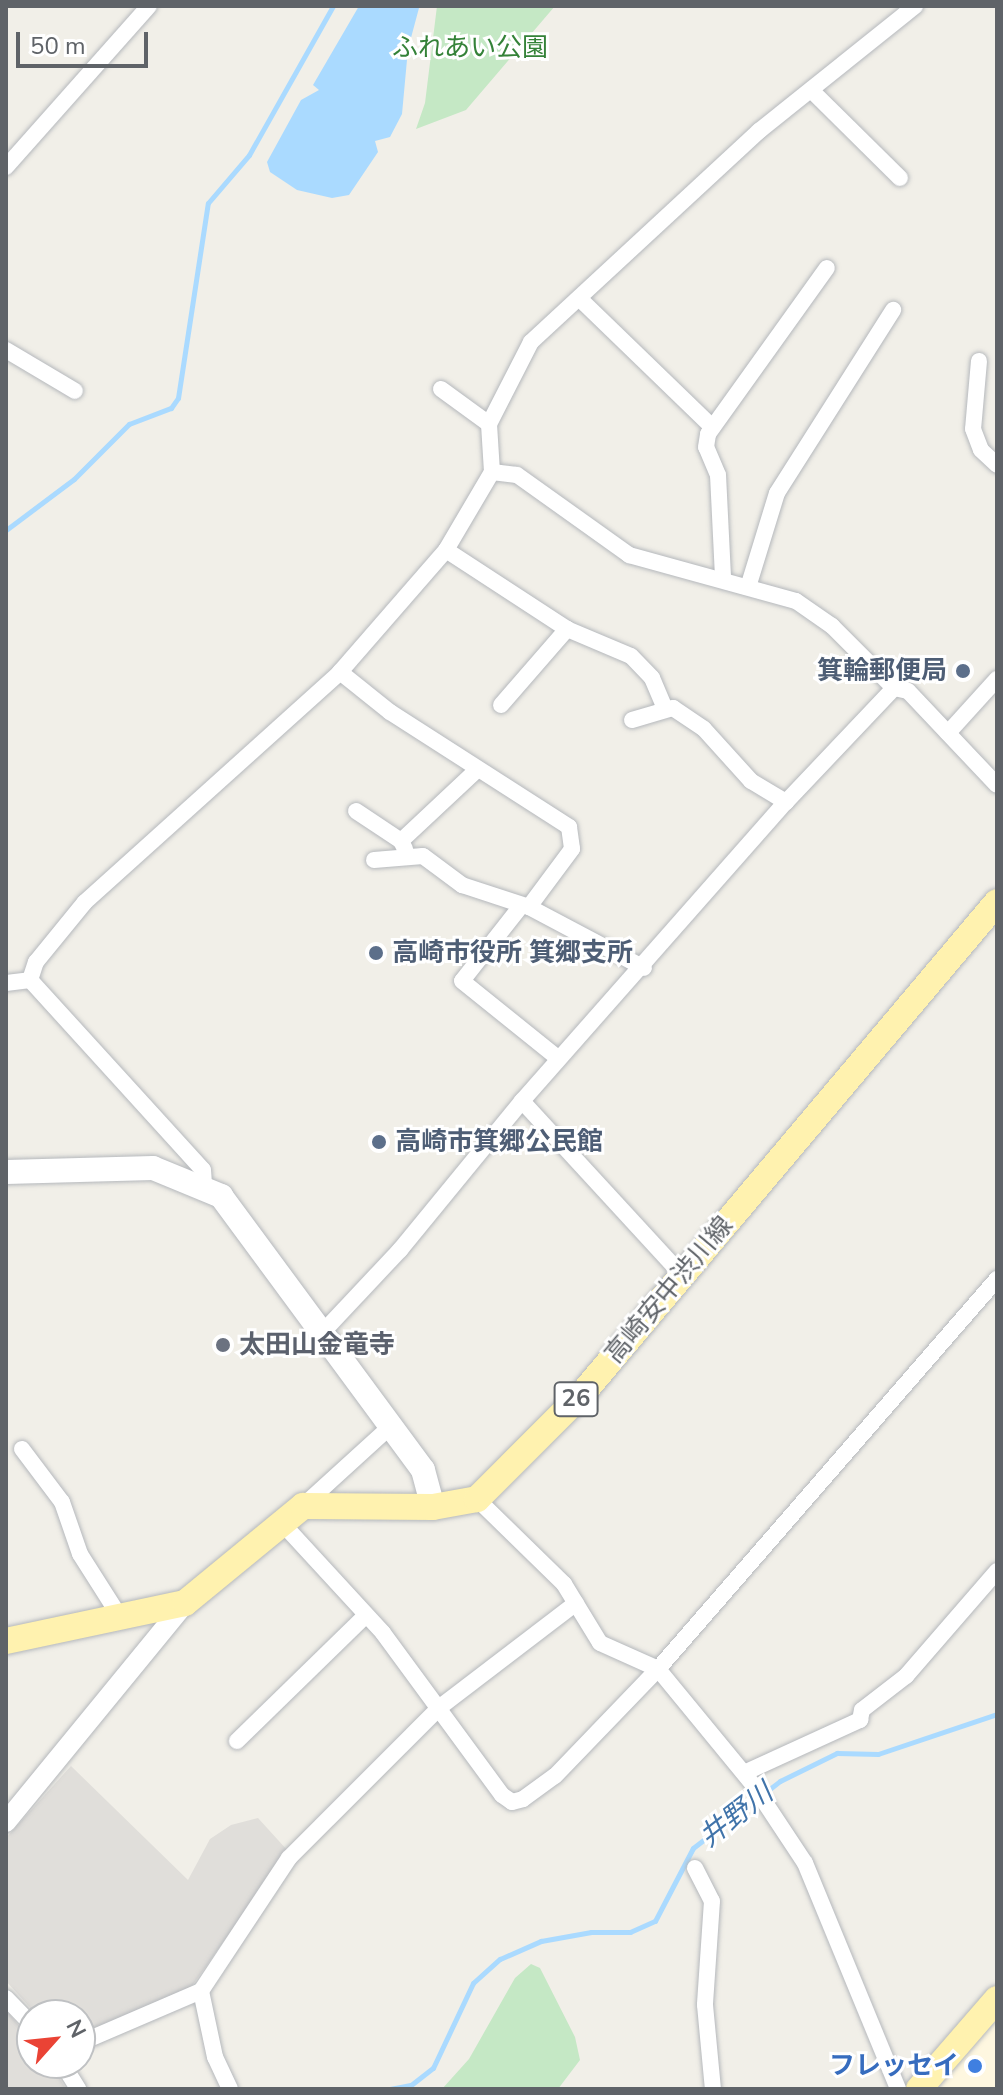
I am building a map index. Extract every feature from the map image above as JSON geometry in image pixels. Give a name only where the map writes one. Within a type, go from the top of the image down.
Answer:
[{"type":"main road","name":"高崎安中渋川線","points":[[477,1499],[583,1393],[997,902]]},
{"type":"main road","points":[[6,1172],[127,1166],[204,1184],[238,1213],[423,1470],[433,1507]]},
{"type":"main road","points":[[6,1641],[185,1603],[303,1506],[433,1507],[477,1499]]},
{"type":"main road","points":[[919,2089],[997,1999]]},
{"type":"street","points":[[6,167],[149,6]]},
{"type":"street","points":[[30,980],[36,962],[85,902],[340,672],[446,550],[492,472],[489,424],[518,360],[551,321],[580,299],[811,90],[915,6]]},
{"type":"street","points":[[811,90],[900,178]]},
{"type":"street","points":[[723,577],[718,475],[706,447],[712,427],[827,268]]},
{"type":"street","points":[[580,299],[712,427]]},
{"type":"street","points":[[749,584],[777,493],[893,310]]},
{"type":"street","points":[[6,350],[75,391]]},
{"type":"street","points":[[979,361],[973,429],[981,450],[997,465]]},
{"type":"street","points":[[441,389],[489,424]]},
{"type":"street","points":[[492,472],[517,475],[629,555],[667,569],[749,584],[796,601],[832,626],[894,688],[908,691],[997,785]]},
{"type":"street","points":[[446,550],[567,629],[644,666],[665,708]]},
{"type":"street","points":[[501,705],[567,629]]},
{"type":"street","points":[[340,672],[573,835],[572,849],[462,981],[559,1059]]},
{"type":"street","points":[[948,733],[997,679]]},
{"type":"street","points":[[322,1333],[400,1250],[522,1101],[644,968],[786,802],[894,688]]},
{"type":"street","points":[[632,720],[665,708],[691,718],[737,769],[786,802]]},
{"type":"street","points":[[374,860],[404,848],[477,770]]},
{"type":"street","points":[[356,811],[404,848],[423,856],[462,885],[525,906],[644,968]]},
{"type":"street","points":[[6,983],[30,980]]},
{"type":"street","points":[[30,980],[203,1170],[204,1184]]},
{"type":"street","points":[[522,1101],[683,1276]]},
{"type":"street","points":[[282,1523],[366,1615],[512,1802],[533,1795],[658,1669],[997,1279]]},
{"type":"street","points":[[303,1506],[391,1426]]},
{"type":"street","points":[[22,1449],[62,1502],[80,1554],[120,1617]]},
{"type":"street","points":[[477,1499],[552,1570],[600,1643],[658,1669],[749,1780],[805,1863],[898,2089]]},
{"type":"street","points":[[749,1780],[860,1720],[862,1710],[906,1676],[997,1571]]},
{"type":"street","points":[[6,1822],[185,1603]]},
{"type":"street","points":[[96,2036],[201,1991],[289,1858],[440,1707],[576,1603]]},
{"type":"street","points":[[237,1741],[366,1615]]},
{"type":"street","points":[[695,1868],[712,1901],[705,2005],[713,2089]]},
{"type":"street","points":[[201,1991],[215,2057],[230,2089]]},
{"type":"shaded area","points":[[71,1766],[188,1880],[210,1839],[231,1825],[258,1818],[288,1851],[189,1990],[96,2030],[96,1999],[22,1999],[6,1981],[6,1838]]},
{"type":"shaded area","points":[[6,2010],[16,2022],[16,2079],[60,2079],[66,2089],[6,2089]]},
{"type":"shaded area","name":"フレッセイ","points":[[997,2015],[997,2089],[932,2089]]},
{"type":"green space","name":"ふれあい公園","points":[[437,6],[555,6],[466,110],[416,129],[425,103]]},
{"type":"green space","points":[[531,1964],[540,1968],[575,2037],[580,2060],[558,2089],[442,2089],[469,2059],[515,1978]]},
{"type":"water","points":[[359,6],[419,8],[408,49],[402,114],[390,137],[375,141],[378,152],[349,195],[332,198],[297,190],[270,172],[267,162],[301,100],[319,90],[313,85]]},
{"type":"waterway","points":[[6,530],[74,479],[129,424],[171,408],[178,398],[208,203],[249,155],[333,6]]},
{"type":"waterway","name":"井野川","points":[[390,2089],[411,2085],[433,2068],[473,1983],[500,1959],[541,1941],[591,1932],[630,1932],[655,1921],[693,1848],[780,1781],[837,1753],[878,1754],[997,1714]]},
{"type":"place","name":"箕輪郵便局","points":[[963,671]]},
{"type":"place","name":"高崎市役所 箕郷支所","points":[[376,953]]},
{"type":"place","name":"高崎市箕郷公民館","points":[[379,1142]]},
{"type":"place","name":"太田山金竜寺","points":[[223,1345]]},
{"type":"place","name":"フレッセイ","points":[[975,2066]]}]
